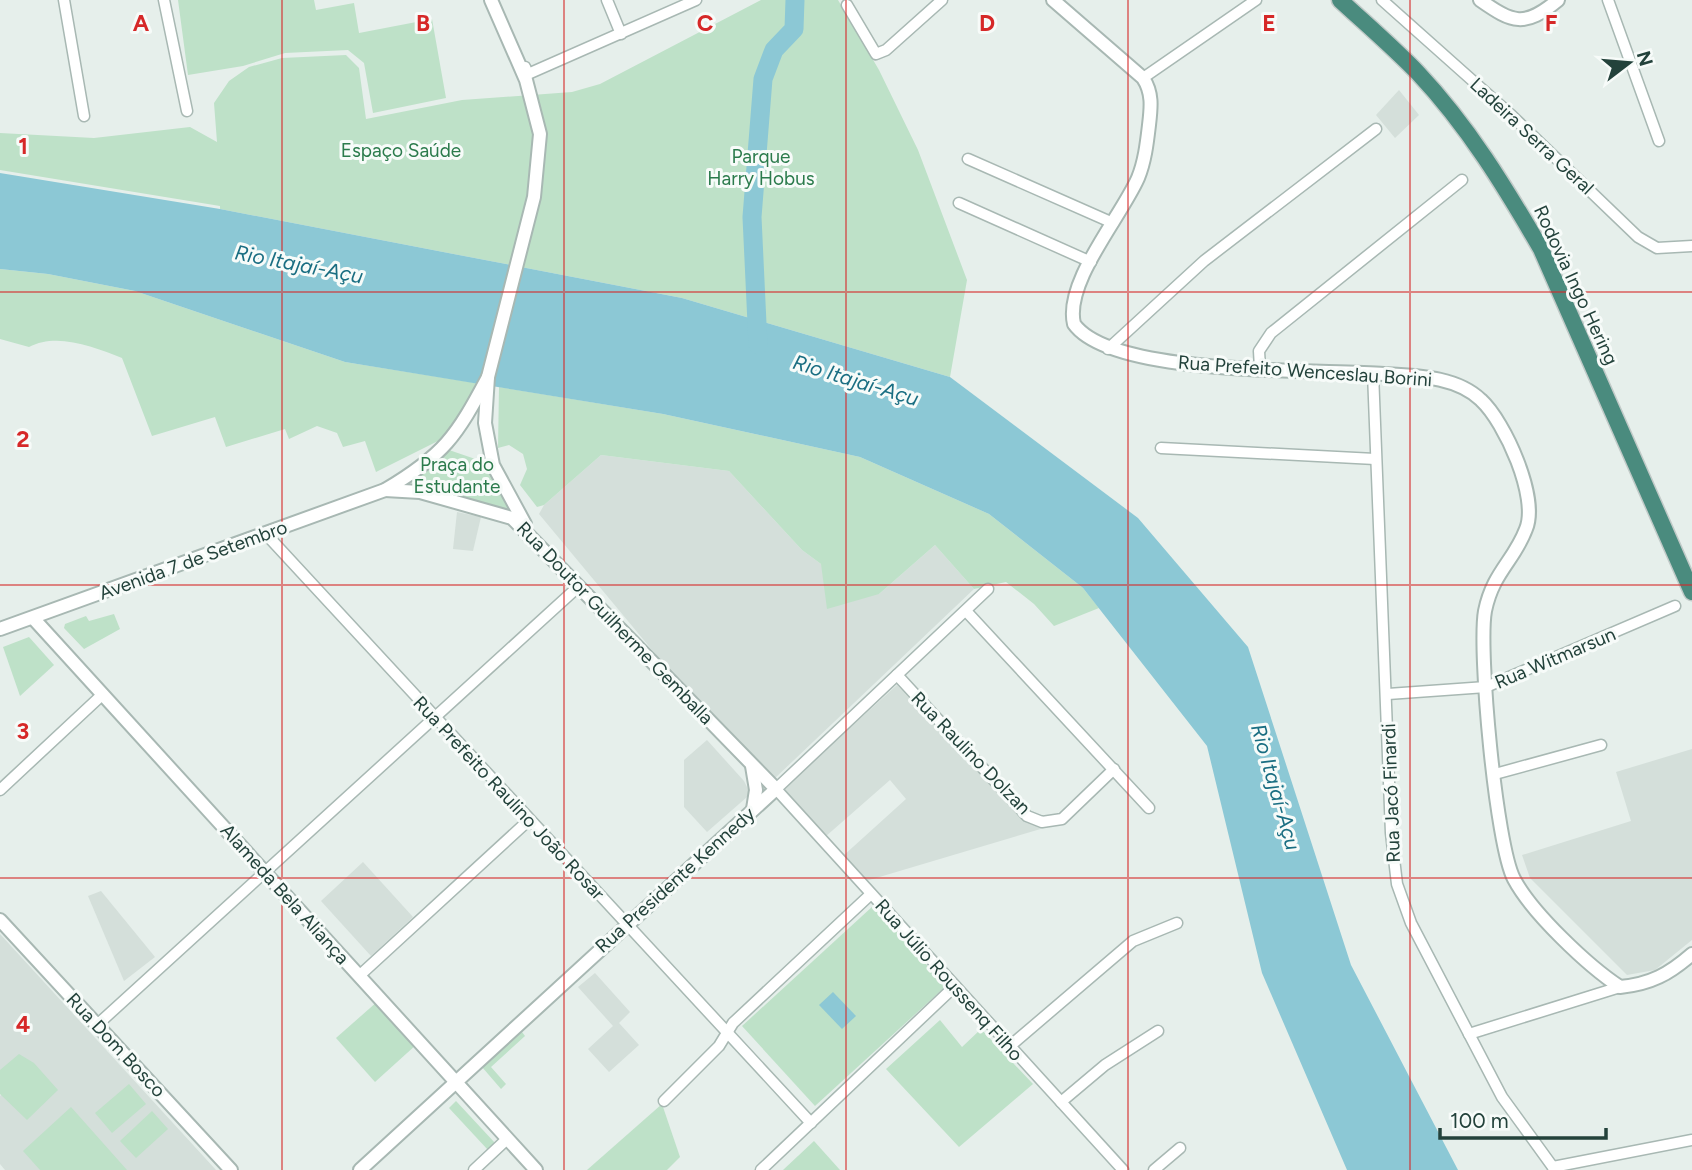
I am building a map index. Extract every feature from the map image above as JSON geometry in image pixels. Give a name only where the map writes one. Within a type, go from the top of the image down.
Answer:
[{"type":"highway","name":"Rodovia Ingo Hering","points":[[1340,0],[1436,93],[1482,151],[1515,205],[1541,249],[1692,592]]},
{"type":"street","points":[[64,0],[84,116]]},
{"type":"street","points":[[164,0],[187,111]]},
{"type":"street","points":[[491,0],[528,74],[696,0]]},
{"type":"street","points":[[491,0],[526,80],[540,134],[534,197],[488,377],[485,423],[488,446],[510,501],[530,533]]},
{"type":"street","points":[[607,0],[621,34]]},
{"type":"street","points":[[847,5],[876,54],[886,50],[942,0]]},
{"type":"street","points":[[1053,0],[1143,78],[1256,0]]},
{"type":"street","name":"Ladeira Serra Geral","points":[[1382,0],[1510,114],[1638,237],[1657,248],[1692,246]]},
{"type":"street","points":[[1480,0],[1508,19],[1519,21],[1544,12],[1558,0]]},
{"type":"street","points":[[1608,0],[1659,141]]},
{"type":"street","name":"Rua Prefeito Wenceslau Borini","points":[[1143,78],[1149,86],[1152,104],[1146,151],[1138,177],[1091,262],[1072,313],[1080,332],[1108,349],[1145,359],[1373,373],[1457,384],[1470,391],[1492,414],[1520,470],[1529,503],[1528,526],[1497,574],[1490,593],[1482,634],[1504,848],[1513,878],[1532,904],[1592,967],[1620,987]]},
{"type":"street","points":[[1108,349],[1204,261],[1376,129]]},
{"type":"street","points":[[968,159],[1112,223]]},
{"type":"street","points":[[1260,368],[1259,351],[1271,333],[1462,180]]},
{"type":"street","points":[[959,203],[1091,262]]},
{"type":"street","name":"Rua Jacó Finardi","points":[[1373,373],[1388,694],[1391,833],[1397,884],[1411,923],[1511,1113],[1554,1168]]},
{"type":"street","points":[[385,490],[415,472],[450,441],[488,377]]},
{"type":"street","points":[[1161,448],[1376,459]]},
{"type":"street","name":"Avenida 7 de Setembro","points":[[0,629],[385,490]]},
{"type":"street","name":"Rua Doutor Guilherme Gemballa","points":[[385,490],[420,492],[502,513],[530,533],[776,789]]},
{"type":"street","name":"Rua Prefeito Raulino João Rosar","points":[[265,533],[432,717],[811,1123]]},
{"type":"street","points":[[97,1025],[432,717],[579,586]]},
{"type":"street","name":"Rua Presidente Kennedy","points":[[360,1170],[776,789],[988,589]]},
{"type":"street","name":"Rua Witmarsun","points":[[1388,694],[1486,687],[1675,606]]},
{"type":"street","points":[[966,611],[1149,808]]},
{"type":"street","name":"Alameda Bela Aliança","points":[[33,618],[454,1084],[536,1170]]},
{"type":"street","name":"Rua Raulino Dolzan","points":[[897,675],[1027,816],[1042,822],[1062,819],[1114,769]]},
{"type":"street","points":[[0,790],[103,694]]},
{"type":"street","points":[[1495,774],[1601,745]]},
{"type":"street","points":[[751,762],[756,790],[752,809]]},
{"type":"street","name":"Rua Júlio Roussenq Filho","points":[[776,789],[1124,1170]]},
{"type":"street","points":[[359,976],[529,820]]},
{"type":"street","points":[[664,1101],[727,1033],[733,1023],[871,894]]},
{"type":"street","name":"Rua Dom Bosco","points":[[0,920],[231,1170]]},
{"type":"street","points":[[1010,1046],[1133,940],[1177,923]]},
{"type":"street","points":[[1469,1034],[1620,987],[1644,984],[1664,976],[1692,954]]},
{"type":"street","points":[[761,1170],[955,986]]},
{"type":"street","points":[[1061,1102],[1105,1065],[1158,1031]]},
{"type":"street","points":[[474,1170],[506,1140]]},
{"type":"street","points":[[1554,1168],[1692,1140]]},
{"type":"street","points":[[1154,1170],[1180,1148]]},
{"type":"shaded area","points":[[1399,90],[1419,115],[1395,138],[1376,115]]},
{"type":"shaded area","points":[[601,455],[729,471],[802,550],[821,564],[879,594],[935,545],[974,589],[773,780],[662,662],[539,514],[544,505]]},
{"type":"shaded area","points":[[457,512],[481,517],[473,551],[453,549]]},
{"type":"shaded area","points":[[897,685],[1013,809],[1044,828],[866,881],[843,856],[906,799],[890,780],[825,837],[782,790]]},
{"type":"shaded area","points":[[707,740],[744,781],[749,791],[747,797],[707,832],[684,807],[684,760]]},
{"type":"shaded area","points":[[1692,749],[1692,940],[1655,970],[1627,975],[1530,878],[1522,855],[1631,821],[1616,772]]},
{"type":"shaded area","points":[[363,862],[413,917],[371,956],[321,901]]},
{"type":"shaded area","points":[[101,891],[155,957],[124,981],[88,896]]},
{"type":"shaded area","points":[[0,934],[216,1170],[5,1170],[0,1164],[0,1096],[5,1091],[0,1086]]},
{"type":"shaded area","points":[[595,973],[630,1012],[619,1023],[639,1045],[609,1072],[588,1049],[613,1026],[578,987]]},
{"type":"green space","points":[[178,0],[314,0],[316,10],[354,3],[359,33],[432,19],[446,98],[373,113],[364,63],[348,50],[285,53],[243,66],[188,75]]},
{"type":"green space","name":"Parque Harry Hobus","points":[[761,0],[838,0],[879,70],[918,150],[967,280],[950,377],[682,298],[220,209],[220,206],[0,170],[0,133],[94,138],[190,127],[217,142],[214,103],[229,81],[249,67],[282,58],[346,55],[359,68],[366,119],[462,100],[572,92],[600,84]]},
{"type":"green space","points":[[0,269],[48,274],[135,291],[345,362],[476,383],[458,422],[442,439],[376,472],[365,441],[343,447],[337,433],[317,426],[289,439],[285,429],[226,447],[215,417],[152,436],[122,358],[76,343],[51,341],[29,347],[0,339]]},
{"type":"green space","points":[[499,387],[663,414],[860,457],[989,514],[1083,588],[1099,608],[1054,626],[1034,604],[1006,582],[974,589],[935,545],[879,594],[827,609],[821,564],[802,550],[729,471],[601,455],[544,505],[537,507],[520,485],[527,469],[523,454],[509,445],[498,448]]},
{"type":"green space","name":"Praça do Estudante","points":[[449,450],[487,463],[495,485],[519,518],[503,509],[423,486],[409,486]]},
{"type":"green space","points":[[114,614],[120,629],[84,649],[64,628],[65,624],[86,616],[89,621]]},
{"type":"green space","points":[[29,637],[54,665],[20,696],[3,647]]},
{"type":"green space","points":[[873,906],[946,986],[815,1106],[742,1026]]},
{"type":"green space","points":[[378,1001],[417,1044],[375,1082],[336,1038]]},
{"type":"green space","points":[[940,1020],[962,1047],[981,1029],[1033,1084],[959,1147],[886,1069]]},
{"type":"green space","points":[[522,1032],[525,1036],[491,1067],[506,1084],[501,1089],[482,1067]]},
{"type":"green space","points":[[19,1054],[34,1063],[58,1090],[27,1120],[0,1094],[0,1070]]},
{"type":"green space","points":[[129,1084],[146,1104],[112,1133],[95,1113]]},
{"type":"green space","points":[[456,1101],[495,1143],[488,1150],[449,1108]]},
{"type":"green space","points":[[662,1104],[680,1157],[667,1170],[587,1170]]},
{"type":"green space","points":[[71,1107],[127,1170],[40,1170],[23,1151]]},
{"type":"green space","points":[[152,1111],[168,1129],[136,1158],[120,1141]]},
{"type":"green space","points":[[814,1141],[840,1170],[783,1170]]},
{"type":"water","name":"Rio Itajaí-Açu","points":[[0,173],[220,209],[682,298],[950,377],[1138,518],[1248,647],[1351,965],[1458,1170],[1347,1170],[1262,973],[1207,746],[1083,588],[989,514],[860,457],[663,414],[345,362],[135,291],[48,274],[0,269]]},
{"type":"water","points":[[833,992],[856,1016],[842,1029],[819,1005]]},
{"type":"waterway","points":[[758,345],[752,217],[763,79],[774,50],[794,29],[795,0]]},
{"type":"park label","name":"Espaço Saúde","points":[[401,150]]}]
